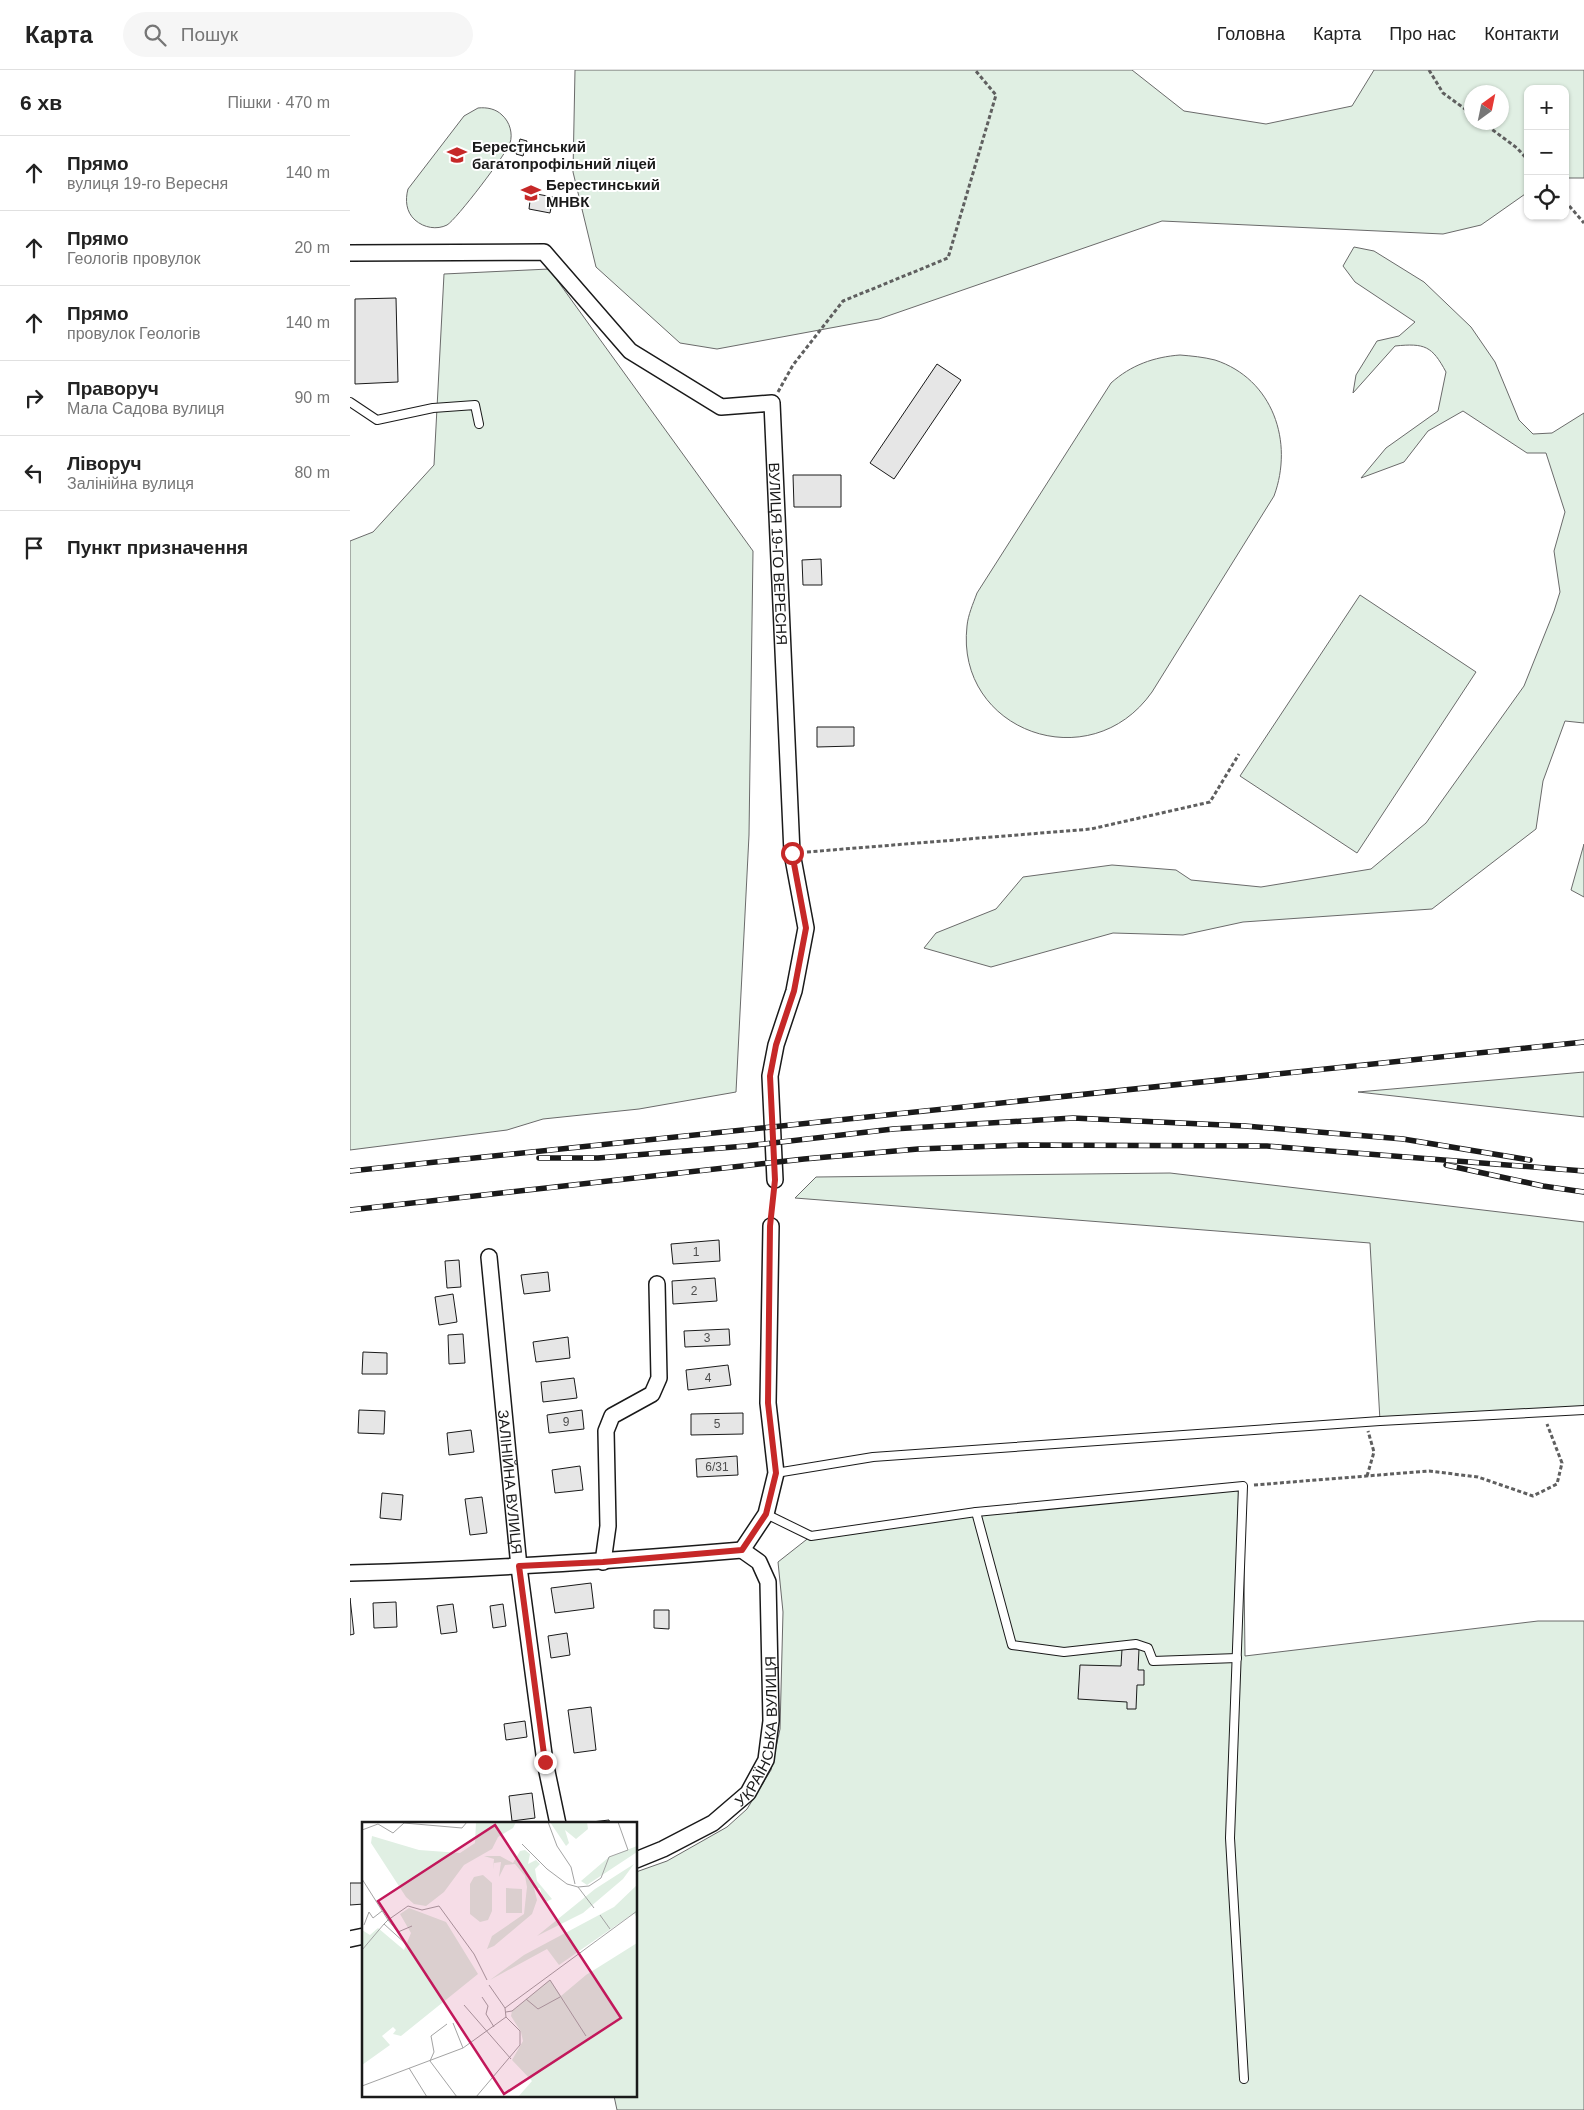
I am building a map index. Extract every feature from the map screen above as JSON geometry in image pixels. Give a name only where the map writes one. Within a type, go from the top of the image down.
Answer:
[{"type":"street","points":[[350,253],[544,252],[630,352],[722,407],[772,403]]},
{"type":"street","name":"ВУЛИЦЯ 19-ГО ВЕРЕСНЯ","points":[[772,403],[792,853],[806,928],[794,991],[776,1045],[770,1076],[775,1180]]},
{"type":"street","points":[[350,1573],[440,1571],[603,1562],[742,1550],[766,1514],[776,1473],[768,1403],[770,1226]]},
{"type":"street","name":"ЗАЛІНІЙНА ВУЛИЦЯ","points":[[489,1257],[519,1566],[545,1762],[558,1822]]},
{"type":"street","points":[[603,1562],[608,1526],[606,1431],[612,1416],[652,1394],[659,1378],[657,1284]]},
{"type":"street","name":"УКРАЇНСЬКА ВУЛИЦЯ","points":[[638,1859],[664,1849],[713,1823],[748,1794],[766,1760],[771,1721],[768,1582],[759,1562],[742,1550]]},
{"type":"lane","points":[[350,402],[377,420],[433,408],[475,405],[479,424]]},
{"type":"lane","points":[[776,1473],[873,1456],[1365,1422],[1584,1410]]},
{"type":"lane","points":[[766,1514],[811,1536],[976,1512],[1243,1486],[1230,1838],[1244,2078]]},
{"type":"lane","points":[[976,1512],[1012,1645],[1064,1652],[1136,1644],[1148,1648],[1153,1661],[1237,1658]]},
{"type":"path","points":[[772,403],[793,365],[844,302],[948,258],[996,95],[975,70]]},
{"type":"path","points":[[1429,70],[1443,93],[1464,108]]},
{"type":"path","points":[[1493,130],[1524,156]]},
{"type":"path","points":[[1569,206],[1584,223]]},
{"type":"path","points":[[792,853],[1091,830],[1210,802],[1239,754]]},
{"type":"path","points":[[770,1226],[775,1180]]},
{"type":"path","points":[[1243,1486],[1429,1470],[1478,1477],[1534,1496],[1557,1484],[1562,1463],[1542,1412]]},
{"type":"path","points":[[1365,1422],[1374,1452],[1368,1476]]},
{"type":"green space","points":[[575,70],[1132,70],[1184,111],[1266,124],[1352,106],[1374,70],[1584,70],[1584,178],[1569,178],[1569,85],[1524,85],[1524,195],[1481,225],[1443,234],[1162,221],[879,319],[717,349],[680,343],[596,267],[573,172]]},
{"type":"green space","points":[[478,108],[494,110],[505,118],[510,128],[510,143],[491,172],[447,225],[431,227],[422,225],[412,217],[408,210],[408,189],[464,116]]},
{"type":"green space","points":[[1354,247],[1374,251],[1424,282],[1471,327],[1495,362],[1519,420],[1533,434],[1552,433],[1584,413],[1584,723],[1565,721],[1543,781],[1536,829],[1432,909],[1243,922],[1183,935],[1113,933],[991,967],[924,948],[936,933],[996,909],[1023,877],[1112,865],[1176,870],[1191,880],[1261,887],[1371,869],[1426,823],[1524,686],[1560,592],[1554,551],[1565,512],[1546,453],[1527,453],[1463,411],[1428,431],[1404,462],[1361,478],[1386,448],[1438,411],[1446,372],[1432,352],[1426,348],[1414,345],[1395,346],[1353,393],[1356,375],[1377,341],[1399,336],[1415,322],[1355,282],[1343,266]]},
{"type":"green space","points":[[549,269],[753,551],[749,835],[736,1092],[639,1109],[543,1119],[507,1130],[350,1150],[350,541],[373,532],[434,465],[444,274]]},
{"type":"green space","points":[[1180,355],[1215,360],[1235,369],[1252,382],[1264,397],[1274,415],[1279,434],[1280,475],[1274,496],[1152,692],[1126,719],[1095,734],[1063,737],[1032,731],[1004,716],[982,693],[969,663],[967,626],[977,593],[1111,383],[1127,371],[1143,363]]},
{"type":"green space","points":[[1360,595],[1476,672],[1357,853],[1240,776]]},
{"type":"green space","points":[[1584,844],[1584,897],[1571,890]]},
{"type":"green space","points":[[1584,1072],[1584,1117],[1358,1092]]},
{"type":"green space","points":[[1170,1173],[1584,1222],[1584,1410],[1380,1421],[1370,1243],[795,1198],[816,1177]]},
{"type":"green space","points":[[1243,1486],[1245,1656],[1538,1621],[1584,1621],[1584,2110],[617,2110],[614,2098],[638,2098],[638,1871],[667,1861],[727,1827],[747,1809],[771,1770],[780,1729],[783,1612],[778,1562],[811,1536],[976,1512]]},
{"type":"building","points":[[520,139],[527,141],[523,156],[516,154]]},
{"type":"building","points":[[531,193],[553,197],[550,213],[529,209]]},
{"type":"building","points":[[396,298],[398,382],[355,384],[355,299]]},
{"type":"building","points":[[937,364],[961,380],[894,479],[870,463]]},
{"type":"building","points":[[793,475],[841,475],[841,507],[794,507]]},
{"type":"building","points":[[821,559],[822,585],[803,585],[802,560]]},
{"type":"building","points":[[817,727],[854,727],[854,746],[817,747]]},
{"type":"building","points":[[719,1240],[720,1261],[673,1264],[671,1244]]},
{"type":"building","points":[[459,1260],[461,1287],[447,1288],[445,1261]]},
{"type":"building","points":[[548,1272],[550,1291],[524,1294],[521,1275]]},
{"type":"building","points":[[715,1278],[717,1301],[673,1304],[672,1281]]},
{"type":"building","points":[[453,1294],[457,1322],[439,1325],[435,1297]]},
{"type":"building","points":[[729,1329],[730,1345],[685,1347],[684,1331]]},
{"type":"building","points":[[463,1334],[465,1363],[449,1364],[448,1335]]},
{"type":"building","points":[[568,1337],[570,1358],[536,1362],[533,1342]]},
{"type":"building","points":[[363,1352],[387,1353],[387,1374],[362,1374]]},
{"type":"building","points":[[728,1365],[731,1385],[688,1390],[686,1370]]},
{"type":"building","points":[[574,1378],[577,1398],[543,1402],[541,1382]]},
{"type":"building","points":[[359,1410],[385,1411],[384,1434],[358,1433]]},
{"type":"building","points":[[582,1410],[584,1429],[549,1433],[547,1415]]},
{"type":"building","points":[[743,1413],[743,1434],[691,1435],[691,1414]]},
{"type":"building","points":[[471,1430],[474,1452],[449,1455],[447,1433]]},
{"type":"building","points":[[737,1456],[738,1475],[697,1477],[696,1459]]},
{"type":"building","points":[[580,1466],[583,1490],[555,1493],[552,1470]]},
{"type":"building","points":[[382,1493],[403,1495],[401,1520],[380,1518]]},
{"type":"building","points":[[482,1497],[487,1533],[470,1535],[465,1499]]},
{"type":"building","points":[[591,1583],[594,1608],[555,1613],[551,1588]]},
{"type":"building","points":[[350,1598],[354,1634],[350,1635]]},
{"type":"building","points":[[396,1602],[397,1627],[374,1628],[373,1603]]},
{"type":"building","points":[[453,1604],[457,1632],[441,1634],[437,1606]]},
{"type":"building","points":[[503,1604],[506,1626],[493,1628],[490,1606]]},
{"type":"building","points":[[654,1610],[669,1610],[669,1629],[654,1628]]},
{"type":"building","points":[[567,1633],[570,1655],[551,1658],[548,1636]]},
{"type":"building","points":[[1122,1649],[1139,1649],[1138,1670],[1144,1670],[1144,1685],[1137,1685],[1136,1709],[1127,1709],[1127,1702],[1078,1699],[1080,1665],[1121,1666]]},
{"type":"building","points":[[591,1707],[596,1750],[574,1753],[568,1710]]},
{"type":"building","points":[[525,1721],[527,1737],[506,1740],[504,1724]]},
{"type":"building","points":[[532,1793],[535,1818],[512,1821],[509,1796]]},
{"type":"building","points":[[609,1820],[610,1822],[592,1822]]},
{"type":"building","points":[[350,1883],[362,1883],[362,1904],[350,1905]]},
{"type":"railway","points":[[350,1171],[1584,1042]]},
{"type":"railway","points":[[539,1158],[598,1158],[746,1146],[893,1129],[1073,1118],[1245,1126],[1403,1139],[1530,1160]]},
{"type":"railway","points":[[350,1210],[804,1159],[918,1149],[1022,1145],[1267,1146],[1584,1171]]},
{"type":"railway","points":[[1446,1165],[1543,1186],[1584,1192]]},
{"type":"place","name":"Берестинський багатопрофільний ліцей","points":[[457,155]]},
{"type":"place","name":"Берестинський МНВК","points":[[531,193]]},
{"type":"route","points":[[545,1762],[519,1566],[603,1562],[742,1550],[766,1514],[776,1473],[768,1403],[770,1226],[775,1180],[770,1076],[776,1045],[794,991],[806,928],[792,853]]}]
